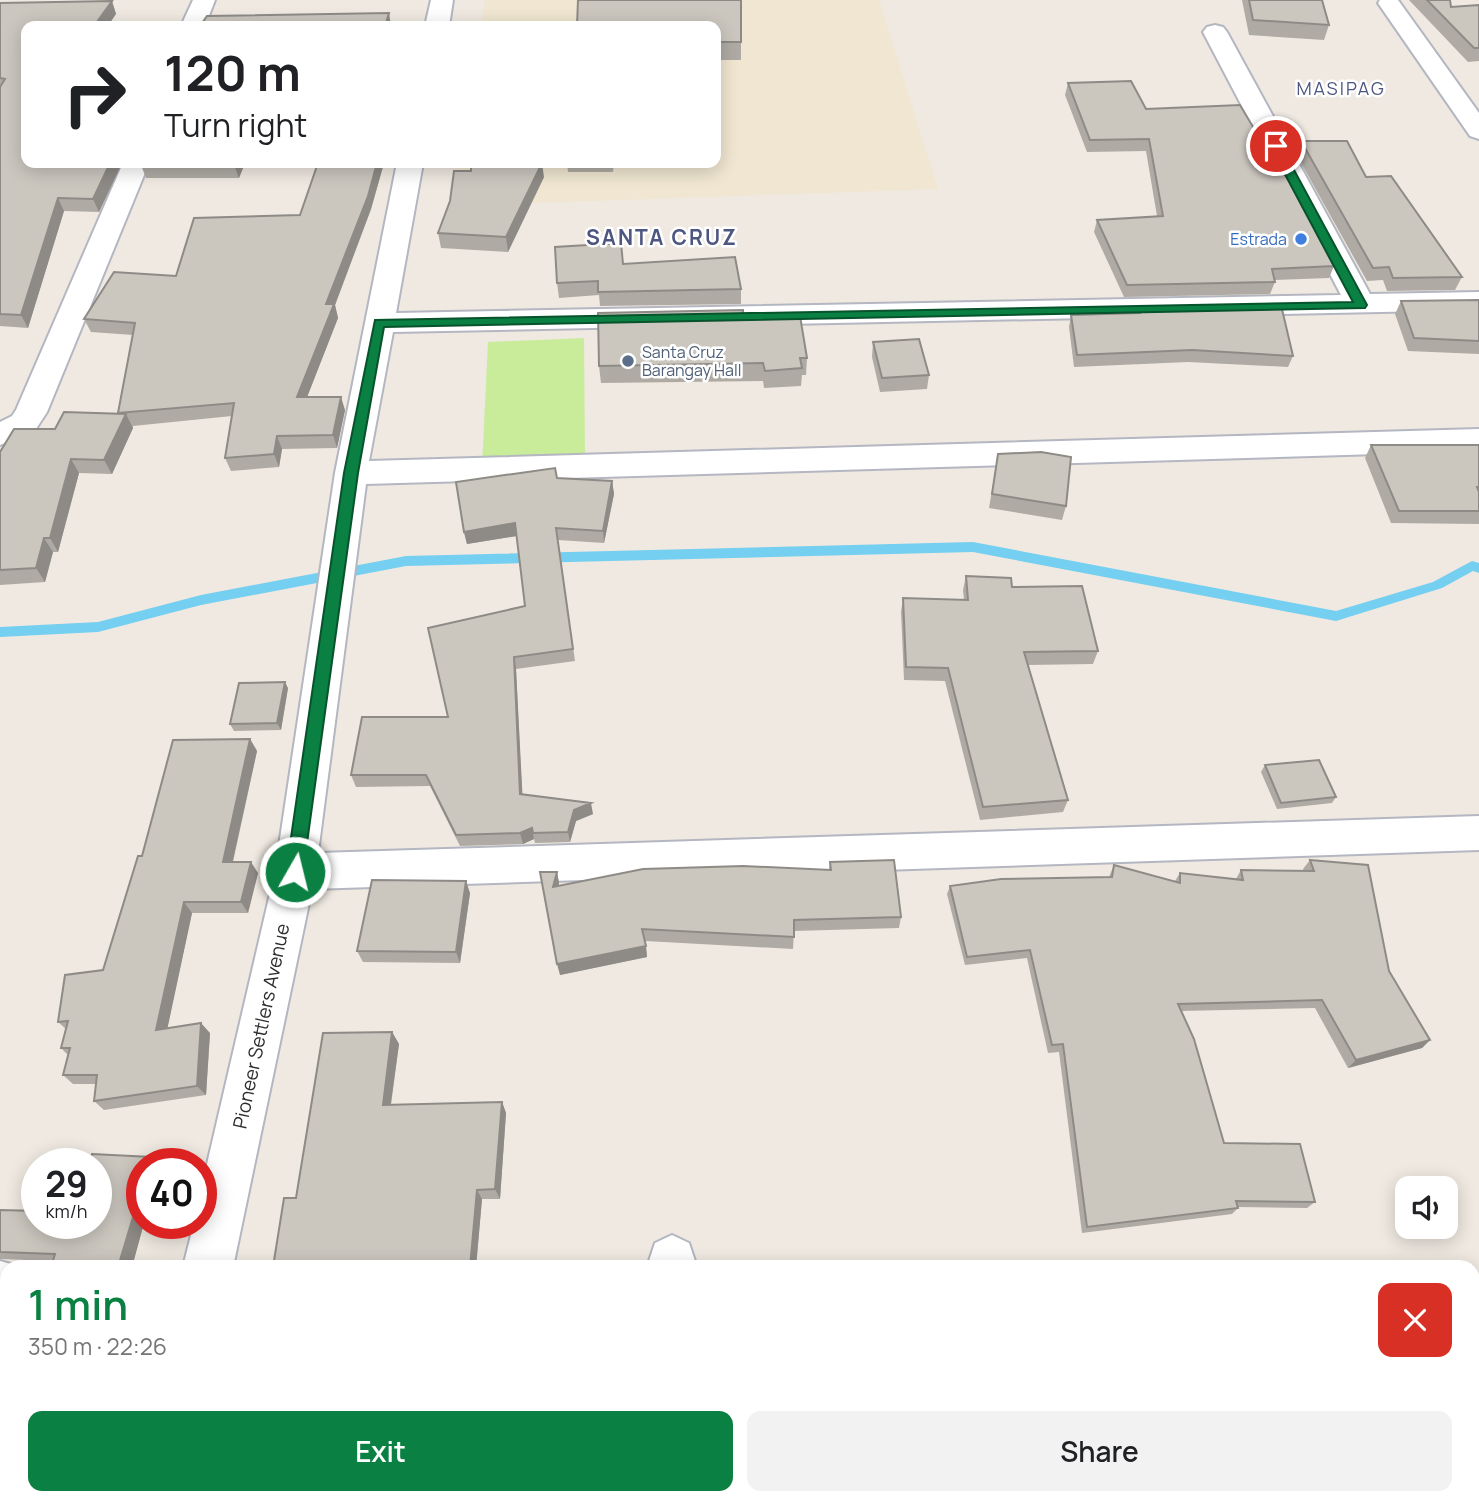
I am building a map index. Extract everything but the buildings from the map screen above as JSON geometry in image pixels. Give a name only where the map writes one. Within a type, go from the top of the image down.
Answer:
[{"type":"street","points":[[195,21],[204,0]]},
{"type":"street","points":[[438,21],[442,0]]},
{"type":"street","points":[[1389,3],[1479,131]]},
{"type":"street","points":[[1215,32],[1361,305]]},
{"type":"street","points":[[0,434],[23,424],[31,412],[134,168]]},
{"type":"street","name":"Pioneer Settlers Avenue","points":[[210,1260],[295,872],[351,473],[409,168]]},
{"type":"street","points":[[379,323],[1479,301]]},
{"type":"street","points":[[351,473],[1479,440]]},
{"type":"street","points":[[295,872],[1479,833]]},
{"type":"shaded area","points":[[485,0],[879,0],[938,189],[452,206],[458,168],[721,168],[721,21],[482,21]]},
{"type":"green space","points":[[584,338],[585,461],[482,466],[488,342]]},
{"type":"waterway","points":[[0,632],[98,627],[201,600],[406,561],[973,547],[1336,616],[1437,585],[1472,566],[1479,568]]},
{"type":"place","name":"Estrada","points":[[1301,239]]},
{"type":"place","name":"Santa Cruz Barangay Hall","points":[[628,361]]},
{"type":"district","name":"MASIPAG","points":[[1341,88]]},
{"type":"district","name":"SANTA CRUZ","points":[[662,237]]},
{"type":"route","points":[[295,872],[351,473],[379,323],[1361,305],[1276,146]]}]
